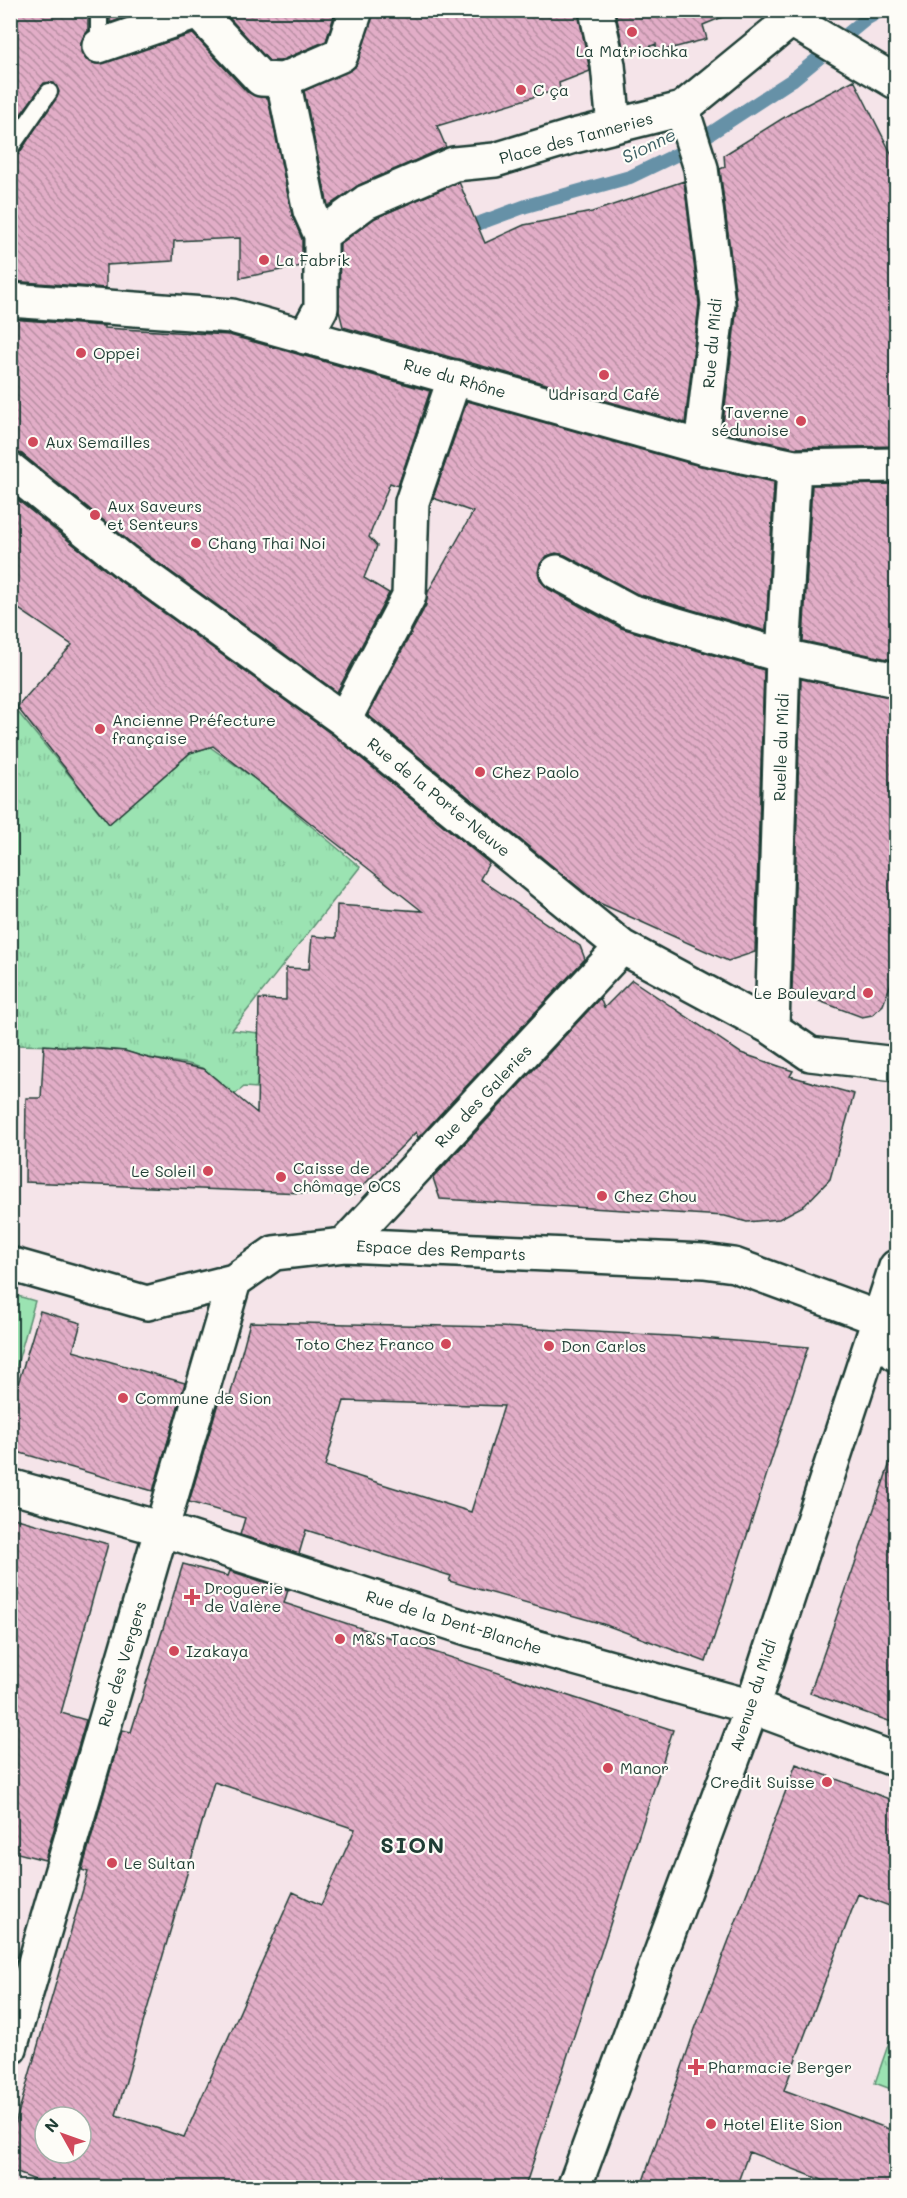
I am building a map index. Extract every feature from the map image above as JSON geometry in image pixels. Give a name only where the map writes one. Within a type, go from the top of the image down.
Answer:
[{"type":"street","points":[[96,50],[198,12],[261,79],[283,80],[341,56],[356,10]]},
{"type":"street","points":[[596,10],[608,65],[614,126]]},
{"type":"street","points":[[798,16],[897,82]]},
{"type":"street","name":"Place des Tanneries","points":[[321,235],[366,202],[454,164],[495,160],[682,109],[798,16]]},
{"type":"street","points":[[283,80],[310,211],[321,235],[321,308],[305,337]]},
{"type":"street","name":"Rue du Midi","points":[[682,109],[701,168],[718,304],[702,447]]},
{"type":"street","name":"Rue du Rhône","points":[[10,300],[232,316],[455,377],[560,410],[702,447],[794,467],[897,465]]},
{"type":"street","points":[[344,720],[409,596],[412,502],[455,377]]},
{"type":"street","name":"Ruelle du Midi","points":[[771,1028],[783,656],[794,467]]},
{"type":"street","name":"Rue de la Porte-Neuve","points":[[10,469],[124,561],[344,720],[622,947],[771,1028],[810,1054],[897,1064]]},
{"type":"street","points":[[556,572],[630,611],[783,656],[897,680]]},
{"type":"street","name":"Rue des Galeries","points":[[344,1245],[622,947]]},
{"type":"street","name":"Espace des Remparts","points":[[10,1264],[147,1303],[234,1281],[274,1253],[344,1245],[704,1261],[734,1265],[883,1335]]},
{"type":"street","name":"Avenue du Midi","points":[[574,2187],[752,1707],[883,1335],[897,1267]]},
{"type":"street","name":"Rue des Vergers","points":[[10,2048],[234,1281]]},
{"type":"street","name":"Rue de la Dent-Blanche","points":[[10,1486],[162,1529],[470,1629],[752,1707],[897,1760]]},
{"type":"lane","points":[[96,50],[99,10]]},
{"type":"lane","points":[[10,148],[49,92]]},
{"type":"green space","points":[[17,711],[109,824],[190,753],[210,747],[255,779],[360,867],[232,1030],[259,1033],[257,1088],[244,1087],[235,1094],[225,1094],[220,1083],[204,1069],[125,1051],[72,1046],[11,1045],[11,714]]},
{"type":"green space","points":[[10,1294],[35,1301],[11,1386]]},
{"type":"green space","points":[[896,2022],[896,2091],[875,2083]]},
{"type":"building","points":[[10,10],[88,10],[88,31],[81,42],[81,52],[86,60],[96,64],[193,34],[247,92],[268,98],[292,215],[302,239],[302,266],[240,278],[240,238],[174,241],[173,261],[106,265],[106,288],[10,281],[10,158],[19,154],[59,92],[54,83],[44,83],[10,129]]},
{"type":"building","points":[[110,10],[145,10],[110,23]]},
{"type":"building","points":[[222,10],[336,10],[326,41],[280,61],[269,61]]},
{"type":"building","points":[[374,10],[578,10],[590,71],[559,83],[560,89],[437,126],[446,147],[359,185],[328,206],[304,91],[355,67]]},
{"type":"building","points":[[615,10],[735,10],[735,12],[703,25],[707,39],[657,52],[656,44],[625,56]]},
{"type":"building","points":[[854,80],[897,165],[897,446],[796,448],[722,432],[737,306],[720,169],[725,167],[724,155],[796,110]]},
{"type":"building","points":[[684,181],[699,304],[685,423],[343,327],[339,311],[340,244],[375,218],[459,182],[485,243],[524,225],[592,212]]},
{"type":"building","points":[[10,319],[104,326],[104,328],[229,335],[430,391],[398,486],[390,483],[369,537],[377,546],[364,578],[389,593],[337,692],[135,546],[22,454],[10,451]]},
{"type":"building","points":[[467,401],[696,465],[774,482],[766,631],[637,594],[565,555],[556,553],[547,556],[540,564],[538,572],[541,581],[548,589],[621,628],[764,670],[755,952],[728,961],[595,901],[368,715],[426,605],[428,592],[473,512],[433,498]]},
{"type":"building","points":[[897,484],[897,661],[803,641],[812,485]]},
{"type":"building","points":[[10,494],[113,576],[333,735],[489,863],[480,879],[580,946],[585,959],[418,1138],[416,1132],[354,1195],[25,1182],[26,1098],[41,1098],[44,1045],[125,1051],[204,1069],[257,1113],[259,999],[286,1000],[286,968],[309,969],[312,936],[336,938],[337,905],[422,911],[213,746],[190,753],[109,824],[17,707],[72,645],[10,603]]},
{"type":"building","points":[[801,679],[897,698],[897,967],[883,1005],[872,1015],[862,1017],[792,991]]},
{"type":"building","points":[[632,980],[741,1053],[793,1071],[790,1076],[854,1094],[830,1179],[805,1205],[779,1219],[747,1222],[725,1216],[440,1199],[433,1178],[600,998],[604,1008]]},
{"type":"building","points":[[40,1311],[81,1323],[73,1351],[185,1383],[153,1491],[10,1450],[10,1410]]},
{"type":"building","points":[[250,1322],[499,1327],[689,1337],[808,1347],[706,1662],[603,1624],[449,1581],[451,1576],[306,1530],[299,1554],[240,1535],[245,1518],[189,1502],[221,1393],[230,1396]],"holes":[[[344,1401],[504,1406],[471,1512],[325,1466]]]},
{"type":"building","points":[[891,1460],[897,1460],[897,1724],[810,1693]]},
{"type":"building","points":[[10,1517],[108,1544],[61,1713],[86,1720],[45,1860],[10,1851]]},
{"type":"building","points":[[183,1564],[228,1576],[230,1571],[288,1590],[284,1603],[673,1730],[525,2187],[52,2187],[10,2170],[10,2142],[88,1872],[82,1870],[122,1730],[131,1732]],"holes":[[[214,1782],[355,1829],[321,1905],[293,1892],[184,2137],[116,2115]]]},
{"type":"building","points":[[796,1764],[897,1802],[897,1909],[858,1894],[784,2090],[897,2132],[897,2187],[840,2187],[749,2152],[736,2187],[641,2187],[695,2029]]},
{"type":"waterway","name":"Sionne","points":[[461,230],[526,206],[630,177],[682,152],[792,80],[866,19],[882,10]]},
{"type":"place","name":"La Matriochka","points":[[632,32]]},
{"type":"place","name":"C ça","points":[[521,90]]},
{"type":"place","name":"La Fabrik","points":[[264,260]]},
{"type":"place","name":"Oppei","points":[[81,353]]},
{"type":"place","name":"Udrisard Café","points":[[604,375]]},
{"type":"place","name":"Taverne sédunoise","points":[[801,421]]},
{"type":"place","name":"Aux Semailles","points":[[33,442]]},
{"type":"place","name":"Aux Saveurs et Senteurs","points":[[95,515]]},
{"type":"place","name":"Chang Thai Noi","points":[[196,543]]},
{"type":"place","name":"Ancienne Préfecture française","points":[[100,729]]},
{"type":"place","name":"Chez Paolo","points":[[480,772]]},
{"type":"place","name":"Le Boulevard","points":[[868,993]]},
{"type":"place","name":"Le Soleil","points":[[208,1171]]},
{"type":"place","name":"Caisse de chômage OCS","points":[[281,1177]]},
{"type":"place","name":"Chez Chou","points":[[602,1196]]},
{"type":"place","name":"Toto Chez Franco","points":[[446,1344]]},
{"type":"place","name":"Don Carlos","points":[[549,1346]]},
{"type":"place","name":"Commune de Sion","points":[[123,1398]]},
{"type":"place","name":"Droguerie de Valère","points":[[192,1597]]},
{"type":"place","name":"M&S Tacos","points":[[340,1639]]},
{"type":"place","name":"Izakaya","points":[[174,1651]]},
{"type":"place","name":"Manor","points":[[608,1768]]},
{"type":"place","name":"Credit Suisse","points":[[827,1782]]},
{"type":"place","name":"Le Sultan","points":[[112,1863]]},
{"type":"place","name":"Pharmacie Berger","points":[[696,2067]]},
{"type":"place","name":"Hotel Elite Sion","points":[[711,2124]]},
{"type":"district","name":"SION","points":[[413,1845]]}]
